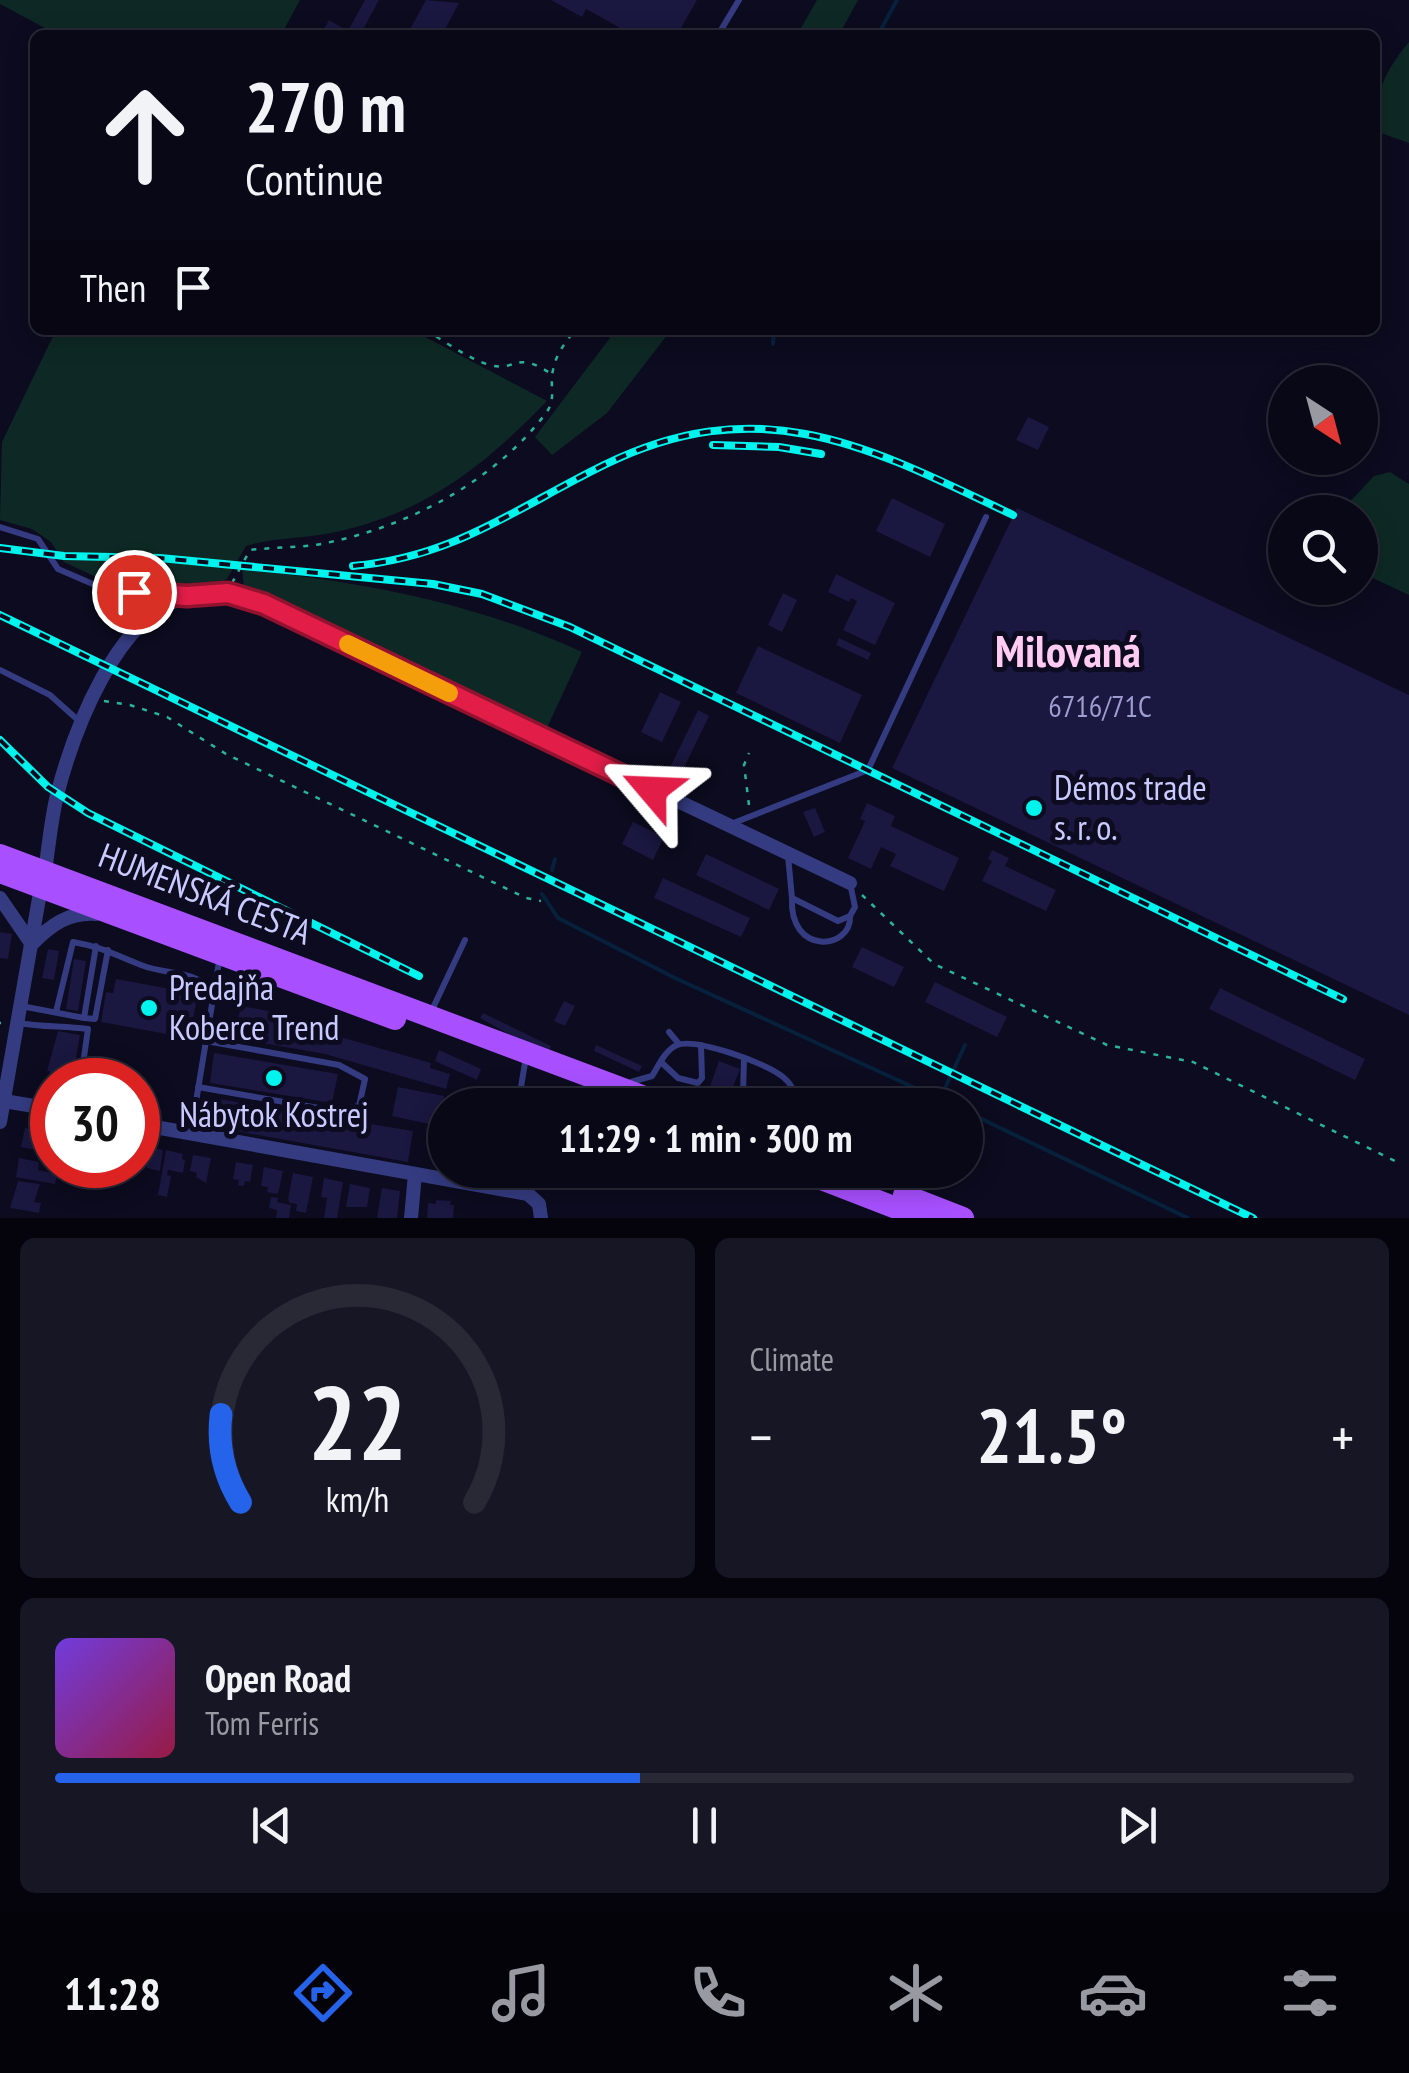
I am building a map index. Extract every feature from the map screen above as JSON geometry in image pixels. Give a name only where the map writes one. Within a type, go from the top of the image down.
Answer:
[{"type":"main road","name":"HUMENSKÁ CESTA","points":[[0,854],[128,920],[220,956],[426,1023]]},
{"type":"main road","name":"HUMENSKÁ CESTA","points":[[0,872],[43,879],[526,1060],[588,1088]]},
{"type":"main road","name":"HUMENSKÁ CESTA","points":[[526,1060],[620,1088]]},
{"type":"main road","points":[[844,1188],[922,1218]]},
{"type":"main road","points":[[888,1188],[964,1218]]},
{"type":"street","points":[[0,1122],[9,1017],[32,944],[57,794],[80,721],[128,638],[146,618],[187,596],[228,593],[264,604],[850,883]]},
{"type":"street","points":[[0,898],[32,944]]},
{"type":"street","points":[[32,944],[63,918],[82,913],[128,920]]},
{"type":"street","points":[[4,1100],[30,1105]]},
{"type":"street","points":[[160,1128],[428,1176]]},
{"type":"street","points":[[411,1218],[415,1174]]},
{"type":"street","points":[[496,1188],[534,1198],[542,1210],[541,1218]]},
{"type":"lane","points":[[721,30],[739,0]]},
{"type":"lane","points":[[725,826],[868,770],[986,517]]},
{"type":"lane","points":[[0,527],[38,539],[58,569],[102,588],[187,596]]},
{"type":"lane","points":[[102,588],[120,612],[128,638]]},
{"type":"lane","points":[[0,670],[50,695],[80,721]]},
{"type":"lane","points":[[788,855],[791,916],[797,930],[820,942],[833,940],[845,934],[851,925],[850,916]]},
{"type":"lane","points":[[792,898],[838,921],[850,916],[856,907],[850,883]]},
{"type":"lane","points":[[426,1023],[465,940]]},
{"type":"lane","points":[[56,1012],[73,942],[108,950],[142,966],[199,976],[214,991]]},
{"type":"lane","points":[[84,1018],[96,946]]},
{"type":"lane","points":[[9,1017],[56,1012],[95,1019],[108,950]]},
{"type":"lane","points":[[190,1134],[220,956]]},
{"type":"lane","points":[[9,1017],[46,1028],[56,1024],[88,1029],[84,1058]]},
{"type":"lane","points":[[669,1032],[679,1044]]},
{"type":"lane","points":[[198,1087],[336,1110],[359,1106],[365,1079],[339,1066],[206,1041]]},
{"type":"lane","points":[[607,1083],[640,1082],[652,1076],[668,1050],[679,1044],[701,1046],[765,1065],[785,1078],[792,1088]]},
{"type":"lane","points":[[661,1062],[678,1078],[698,1084],[702,1078],[701,1046]]},
{"type":"lane","points":[[744,1058],[744,1088]]},
{"type":"lane","points":[[521,1088],[526,1060]]},
{"type":"path","points":[[435,335],[484,363],[494,366],[521,360],[551,374]]},
{"type":"path","points":[[228,593],[250,550],[322,544],[373,531],[435,505],[484,474],[549,410],[554,393],[551,374],[559,350],[570,335]]},
{"type":"path","points":[[92,700],[130,705],[166,717],[226,754],[526,898],[541,901]]},
{"type":"path","points":[[749,752],[744,766],[750,816]]},
{"type":"path","points":[[850,883],[934,964],[1107,1045],[1193,1062],[1401,1164]]},
{"type":"green space","points":[[0,0],[300,0],[284,30],[49,30],[0,4]]},
{"type":"green space","points":[[817,0],[858,0],[842,30],[800,30]]},
{"type":"green space","points":[[1409,42],[1409,143],[1380,133],[1380,94]]},
{"type":"green space","points":[[54,335],[422,335],[547,401],[477,466],[426,499],[336,532],[246,546],[227,579],[209,588],[113,585],[64,562],[51,542],[32,529],[0,520],[2,442]]},
{"type":"green space","points":[[612,335],[667,335],[607,413],[552,455],[535,437]]},
{"type":"green space","points":[[1390,472],[1409,484],[1409,595],[1378,580],[1378,495],[1356,495],[1378,475]]},
{"type":"green space","points":[[242,569],[330,580],[458,607],[582,652],[546,730],[244,589]]},
{"type":"building","points":[[365,0],[379,0],[363,30],[349,30]]},
{"type":"building","points":[[426,0],[459,3],[445,30],[410,30]]},
{"type":"building","points":[[551,0],[697,0],[680,30],[624,30],[586,9],[582,17]]},
{"type":"building","points":[[329,20],[346,30],[324,30]]},
{"type":"building","points":[[1028,417],[1049,427],[1038,450],[1016,440]]},
{"type":"building","points":[[892,498],[945,524],[930,557],[876,531]]},
{"type":"building","points":[[1017,508],[1409,695],[1409,1015],[892,768]]},
{"type":"building","points":[[836,574],[895,603],[875,645],[843,630],[857,601],[851,598],[849,602],[828,592]]},
{"type":"building","points":[[783,593],[797,600],[782,632],[768,625]]},
{"type":"building","points":[[839,638],[871,653],[868,660],[836,645]]},
{"type":"building","points":[[758,646],[862,695],[840,743],[736,693]]},
{"type":"building","points":[[660,692],[681,702],[662,742],[641,732]]},
{"type":"building","points":[[698,710],[709,716],[676,784],[665,778]]},
{"type":"building","points":[[867,803],[895,816],[891,826],[959,858],[944,891],[890,866],[896,854],[881,847],[871,869],[848,858],[865,821],[860,819]]},
{"type":"building","points":[[815,808],[825,832],[814,837],[803,812]]},
{"type":"building","points":[[633,822],[664,837],[653,860],[622,844]]},
{"type":"building","points":[[992,850],[1009,858],[1005,866],[1056,890],[1046,911],[982,881],[992,861],[988,859]]},
{"type":"building","points":[[706,854],[779,889],[769,910],[696,875]]},
{"type":"building","points":[[663,878],[750,918],[741,937],[654,898]]},
{"type":"building","points":[[0,932],[12,934],[8,959],[0,958]]},
{"type":"building","points":[[862,947],[904,967],[894,987],[852,967]]},
{"type":"building","points":[[48,949],[59,951],[54,980],[42,978]]},
{"type":"building","points":[[74,959],[86,961],[78,1011],[66,1009]]},
{"type":"building","name":"Predajňa Koberce Trend","points":[[116,979],[198,994],[189,1038],[101,1022],[106,992],[113,993]]},
{"type":"building","points":[[935,982],[1007,1017],[997,1037],[925,1002]]},
{"type":"building","points":[[1220,988],[1365,1059],[1355,1080],[1209,1009]]},
{"type":"building","points":[[564,1001],[575,1006],[565,1026],[554,1021]]},
{"type":"building","points":[[241,1006],[280,1013],[278,1024],[330,1034],[431,1063],[430,1068],[450,1074],[446,1088],[443,1088],[325,1054],[234,1038]]},
{"type":"building","points":[[483,1013],[551,1046],[549,1051],[521,1041],[480,1018]]},
{"type":"building","points":[[58,1031],[80,1035],[76,1058],[51,1058]]},
{"type":"building","points":[[596,1045],[642,1066],[639,1072],[594,1051]]},
{"type":"building","points":[[439,1050],[481,1069],[477,1080],[435,1061]]},
{"type":"building","name":"Nábytok Kostrej","points":[[214,1053],[338,1074],[332,1103],[210,1083]]},
{"type":"building","points":[[719,1061],[740,1069],[732,1088],[709,1088]]},
{"type":"building","points":[[398,1087],[428,1093],[428,1124],[392,1116]]},
{"type":"building","points":[[207,1097],[413,1131],[408,1162],[202,1125]]},
{"type":"building","points":[[25,1128],[30,1129],[30,1149],[21,1147]]},
{"type":"building","points":[[166,1150],[183,1154],[183,1173],[168,1170],[167,1175],[171,1176],[167,1197],[158,1195]]},
{"type":"building","points":[[193,1155],[211,1158],[206,1183],[190,1171]]},
{"type":"building","points":[[19,1158],[30,1160],[30,1180],[16,1177]]},
{"type":"building","points":[[236,1162],[253,1165],[250,1182],[245,1181],[244,1186],[233,1179]]},
{"type":"building","points":[[264,1167],[283,1171],[278,1194],[261,1186]]},
{"type":"building","points":[[293,1173],[313,1177],[306,1213],[296,1211],[297,1204],[288,1199]]},
{"type":"building","points":[[324,1178],[343,1182],[337,1218],[324,1218]]},
{"type":"building","points":[[18,1181],[39,1188],[34,1202],[41,1203],[39,1213],[10,1208]]},
{"type":"building","points":[[350,1184],[370,1188],[367,1207],[346,1207]]},
{"type":"building","points":[[382,1188],[400,1191],[397,1218],[377,1218]]},
{"type":"building","points":[[271,1197],[291,1205],[289,1218],[276,1218],[277,1210],[269,1208]]},
{"type":"building","points":[[436,1200],[451,1201],[453,1218],[427,1218],[428,1203],[436,1204]]},
{"type":"waterway","points":[[881,30],[897,0]]},
{"type":"waterway","points":[[773,344],[774,335]]},
{"type":"waterway","points":[[552,870],[555,859]]},
{"type":"waterway","points":[[542,894],[558,918],[675,978],[915,1088]]},
{"type":"waterway","points":[[945,1088],[965,1045]]},
{"type":"waterway","points":[[983,1120],[1188,1218]]},
{"type":"railway","points":[[353,566],[389,561],[454,541],[604,465],[661,442],[714,431],[765,429],[814,436],[862,449],[1013,515]]},
{"type":"railway","points":[[713,445],[779,447],[821,454]]},
{"type":"railway","points":[[0,548],[64,556],[160,558],[433,584],[482,594],[570,627],[1343,999]]},
{"type":"railway","points":[[0,615],[1253,1218]]},
{"type":"railway","points":[[0,740],[48,787],[88,813],[419,976]]},
{"type":"slow traffic","points":[[348,644],[449,693]]},
{"type":"place","name":"Démos trade s. r. o.","points":[[1034,808]]},
{"type":"place","name":"Predajňa Koberce Trend","points":[[149,1008]]},
{"type":"place","name":"Nábytok Kostrej","points":[[274,1078]]},
{"type":"district","name":"Milovaná","points":[[1068,651]]},
{"type":"route","points":[[134,592],[187,596],[228,593],[264,604],[652,790]]}]
